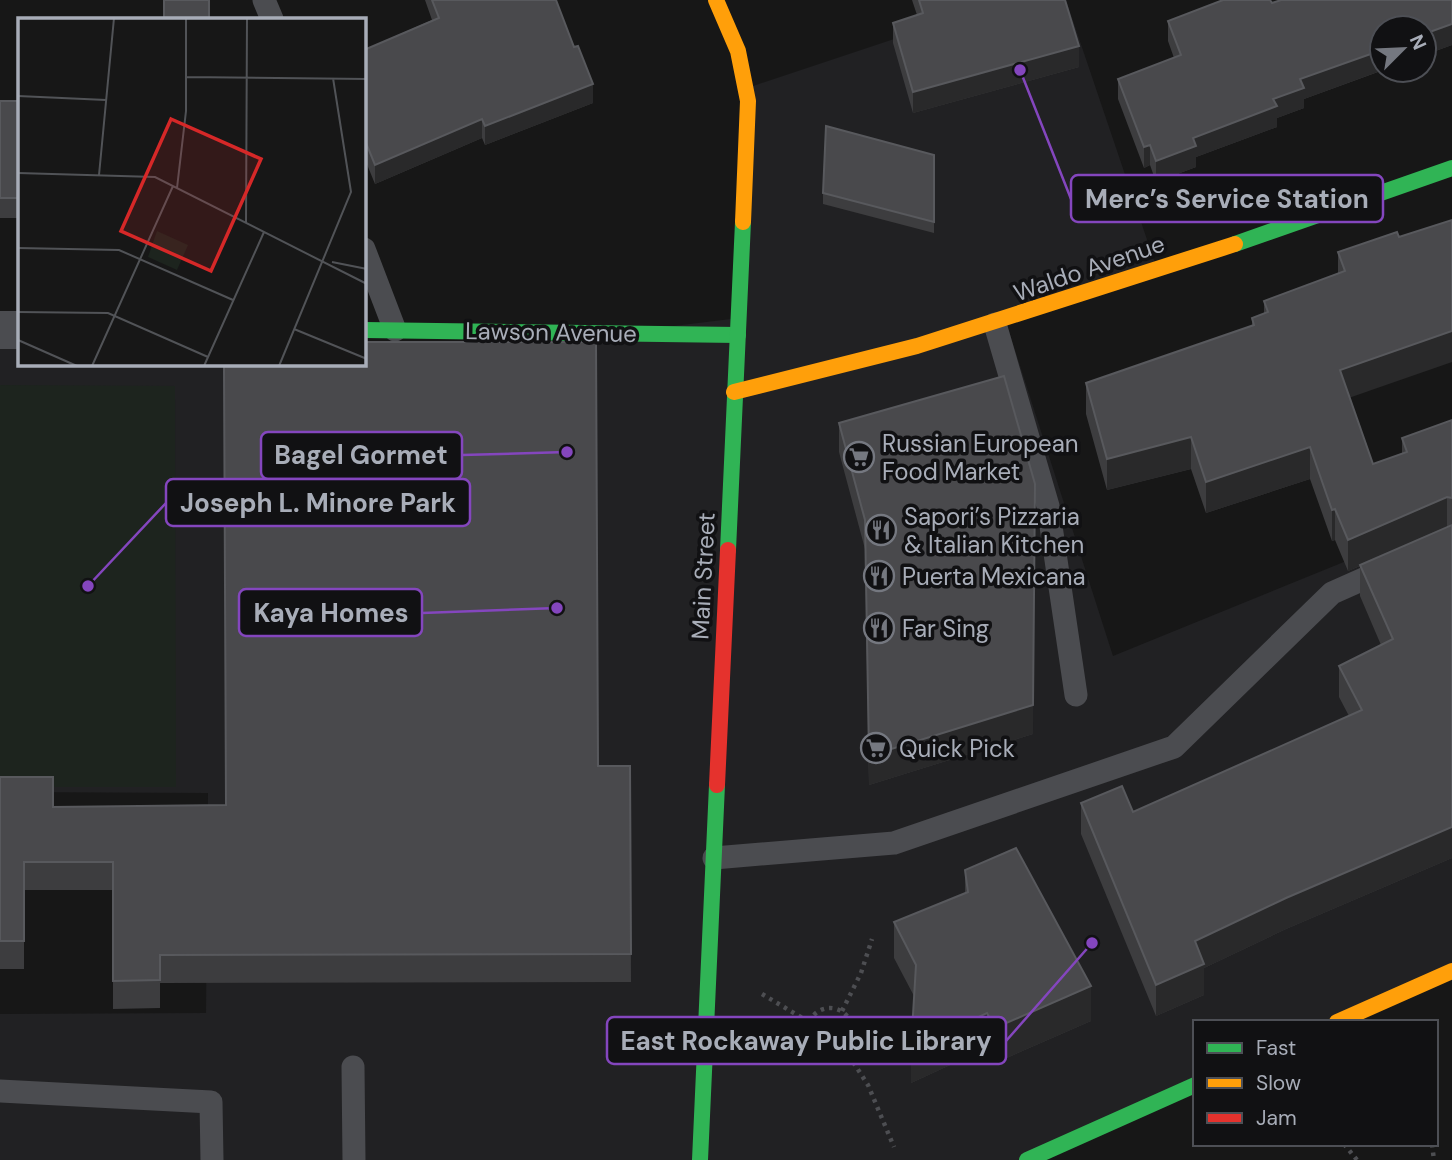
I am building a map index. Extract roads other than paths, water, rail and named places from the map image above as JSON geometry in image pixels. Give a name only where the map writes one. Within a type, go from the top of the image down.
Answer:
[{"type":"main road","name":"Main Street","points":[[699,1160],[748,101],[738,51],[716,0]]},
{"type":"main road","name":"Waldo Avenue","points":[[734,392],[820,374],[995,324],[1452,168]]},
{"type":"main road","name":"Lawson Avenue","points":[[366,330],[738,335]]},
{"type":"main road","points":[[1342,1020],[1452,971]]},
{"type":"main road","points":[[1027,1160],[1193,1086]]},
{"type":"street","points":[[0,330],[18,330]]},
{"type":"lane","points":[[264,0],[272,18]]},
{"type":"lane","points":[[366,254],[395,330]]},
{"type":"lane","points":[[995,324],[1048,506],[1076,695]]},
{"type":"lane","points":[[714,858],[894,843],[1174,747],[1332,593],[1404,561]]},
{"type":"lane","points":[[353,1067],[354,1160]]},
{"type":"lane","points":[[0,1091],[211,1102],[212,1160]]},
{"type":"place","name":"Merc’s Service Station","points":[[1020,70]]},
{"type":"place","name":"Bagel Gormet","points":[[567,452]]},
{"type":"place","name":"Russian European Food Market","points":[[859,457]]},
{"type":"place","name":"Sapori’s Pizzaria & Italian Kitchen","points":[[881,530]]},
{"type":"place","name":"Puerta Mexicana","points":[[879,576]]},
{"type":"place","name":"Joseph L. Minore Park","points":[[88,586]]},
{"type":"place","name":"Kaya Homes","points":[[557,608]]},
{"type":"place","name":"Far Sing","points":[[879,628]]},
{"type":"place","name":"Quick Pick","points":[[876,748]]},
{"type":"place","name":"East Rockaway Public Library","points":[[1092,943]]}]
